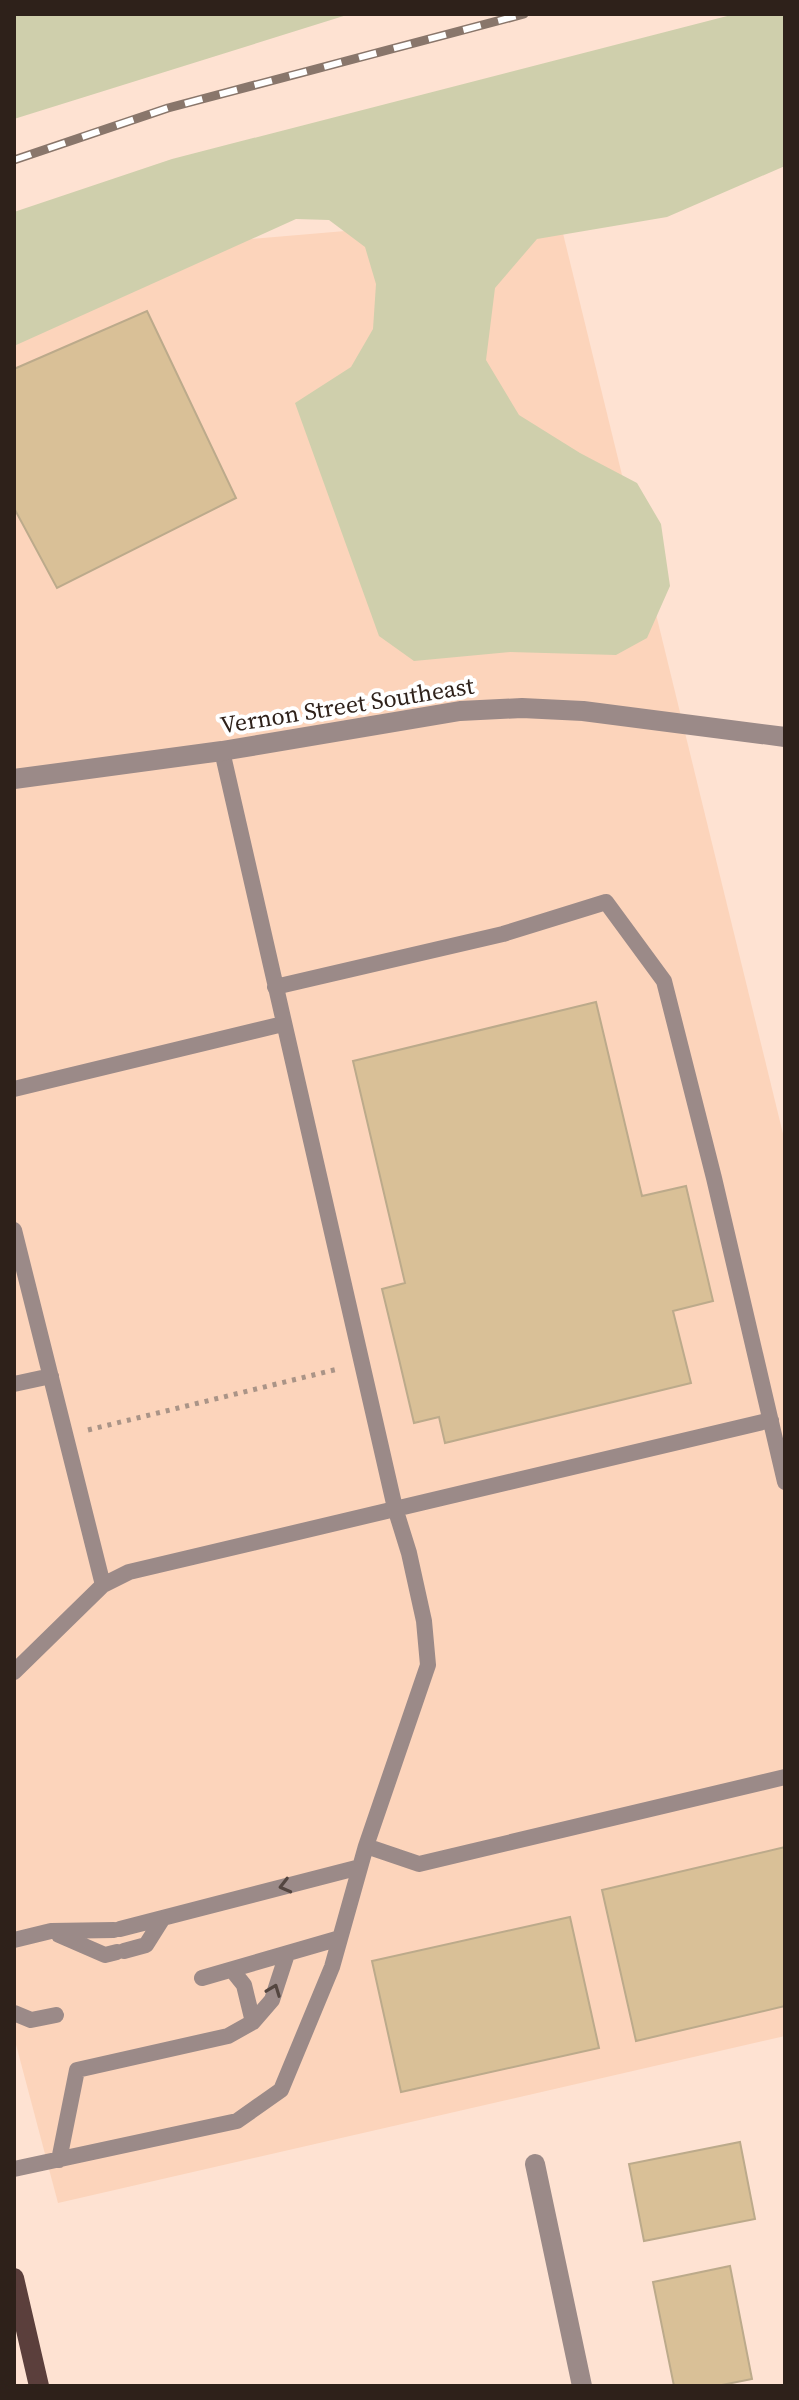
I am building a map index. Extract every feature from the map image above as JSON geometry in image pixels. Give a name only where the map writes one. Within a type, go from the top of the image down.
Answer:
[{"type":"main road","points":[[14,2278],[39,2386]]},
{"type":"street","name":"Vernon Street Southeast","points":[[14,779],[222,751],[460,711],[522,708],[583,711],[785,737]]},
{"type":"street","points":[[535,2164],[582,2386]]},
{"type":"lane","points":[[14,2169],[237,2121],[281,2090],[332,1967],[366,1846],[428,1665],[424,1621],[409,1553],[395,1508],[222,751]]},
{"type":"lane","points":[[275,987],[503,934],[606,902],[664,981],[785,1482]]},
{"type":"lane","points":[[14,1089],[283,1024]]},
{"type":"lane","points":[[14,1230],[103,1585]]},
{"type":"lane","points":[[14,1384],[51,1376]]},
{"type":"lane","points":[[14,1672],[103,1585],[129,1572],[771,1420]]},
{"type":"lane","points":[[366,1846],[419,1864],[785,1777]]},
{"type":"lane","points":[[14,1940],[51,1931],[117,1930],[360,1867]]},
{"type":"lane","points":[[51,1931],[105,1955],[146,1945],[163,1918]]},
{"type":"lane","points":[[202,1978],[340,1938]]},
{"type":"lane","points":[[59,2160],[77,2070],[228,2036],[253,2022],[272,2000],[287,1954]]},
{"type":"lane","points":[[232,1970],[244,1985],[253,2022]]},
{"type":"lane","points":[[14,2013],[31,2020],[56,2015]]},
{"type":"path","points":[[67,1440],[84,1431],[363,1363]]},
{"type":"shaded area","points":[[558,213],[785,1142],[785,2036],[58,2203],[14,2037],[14,259]]},
{"type":"green space","points":[[14,14],[350,14],[14,119]]},
{"type":"green space","points":[[735,14],[785,14],[785,166],[667,217],[537,239],[495,288],[486,360],[519,415],[580,453],[637,483],[661,524],[670,586],[647,638],[616,655],[510,652],[414,661],[379,636],[295,403],[351,367],[373,329],[376,284],[365,247],[329,220],[296,219],[14,346],[14,212],[172,159]]},
{"type":"building","points":[[147,311],[236,498],[57,588],[14,508],[14,369]]},
{"type":"building","points":[[596,1002],[642,1196],[686,1186],[713,1301],[673,1311],[691,1383],[445,1443],[439,1417],[414,1423],[382,1289],[405,1283],[353,1061]]},
{"type":"building","points":[[785,1847],[785,2006],[636,2041],[602,1890]]},
{"type":"building","points":[[570,1917],[599,2048],[401,2092],[372,1961]]},
{"type":"building","points":[[740,2142],[755,2219],[644,2241],[629,2164]]},
{"type":"building","points":[[730,2266],[752,2379],[717,2386],[674,2386],[653,2282]]},
{"type":"railway","points":[[14,160],[168,108],[524,14]]}]
